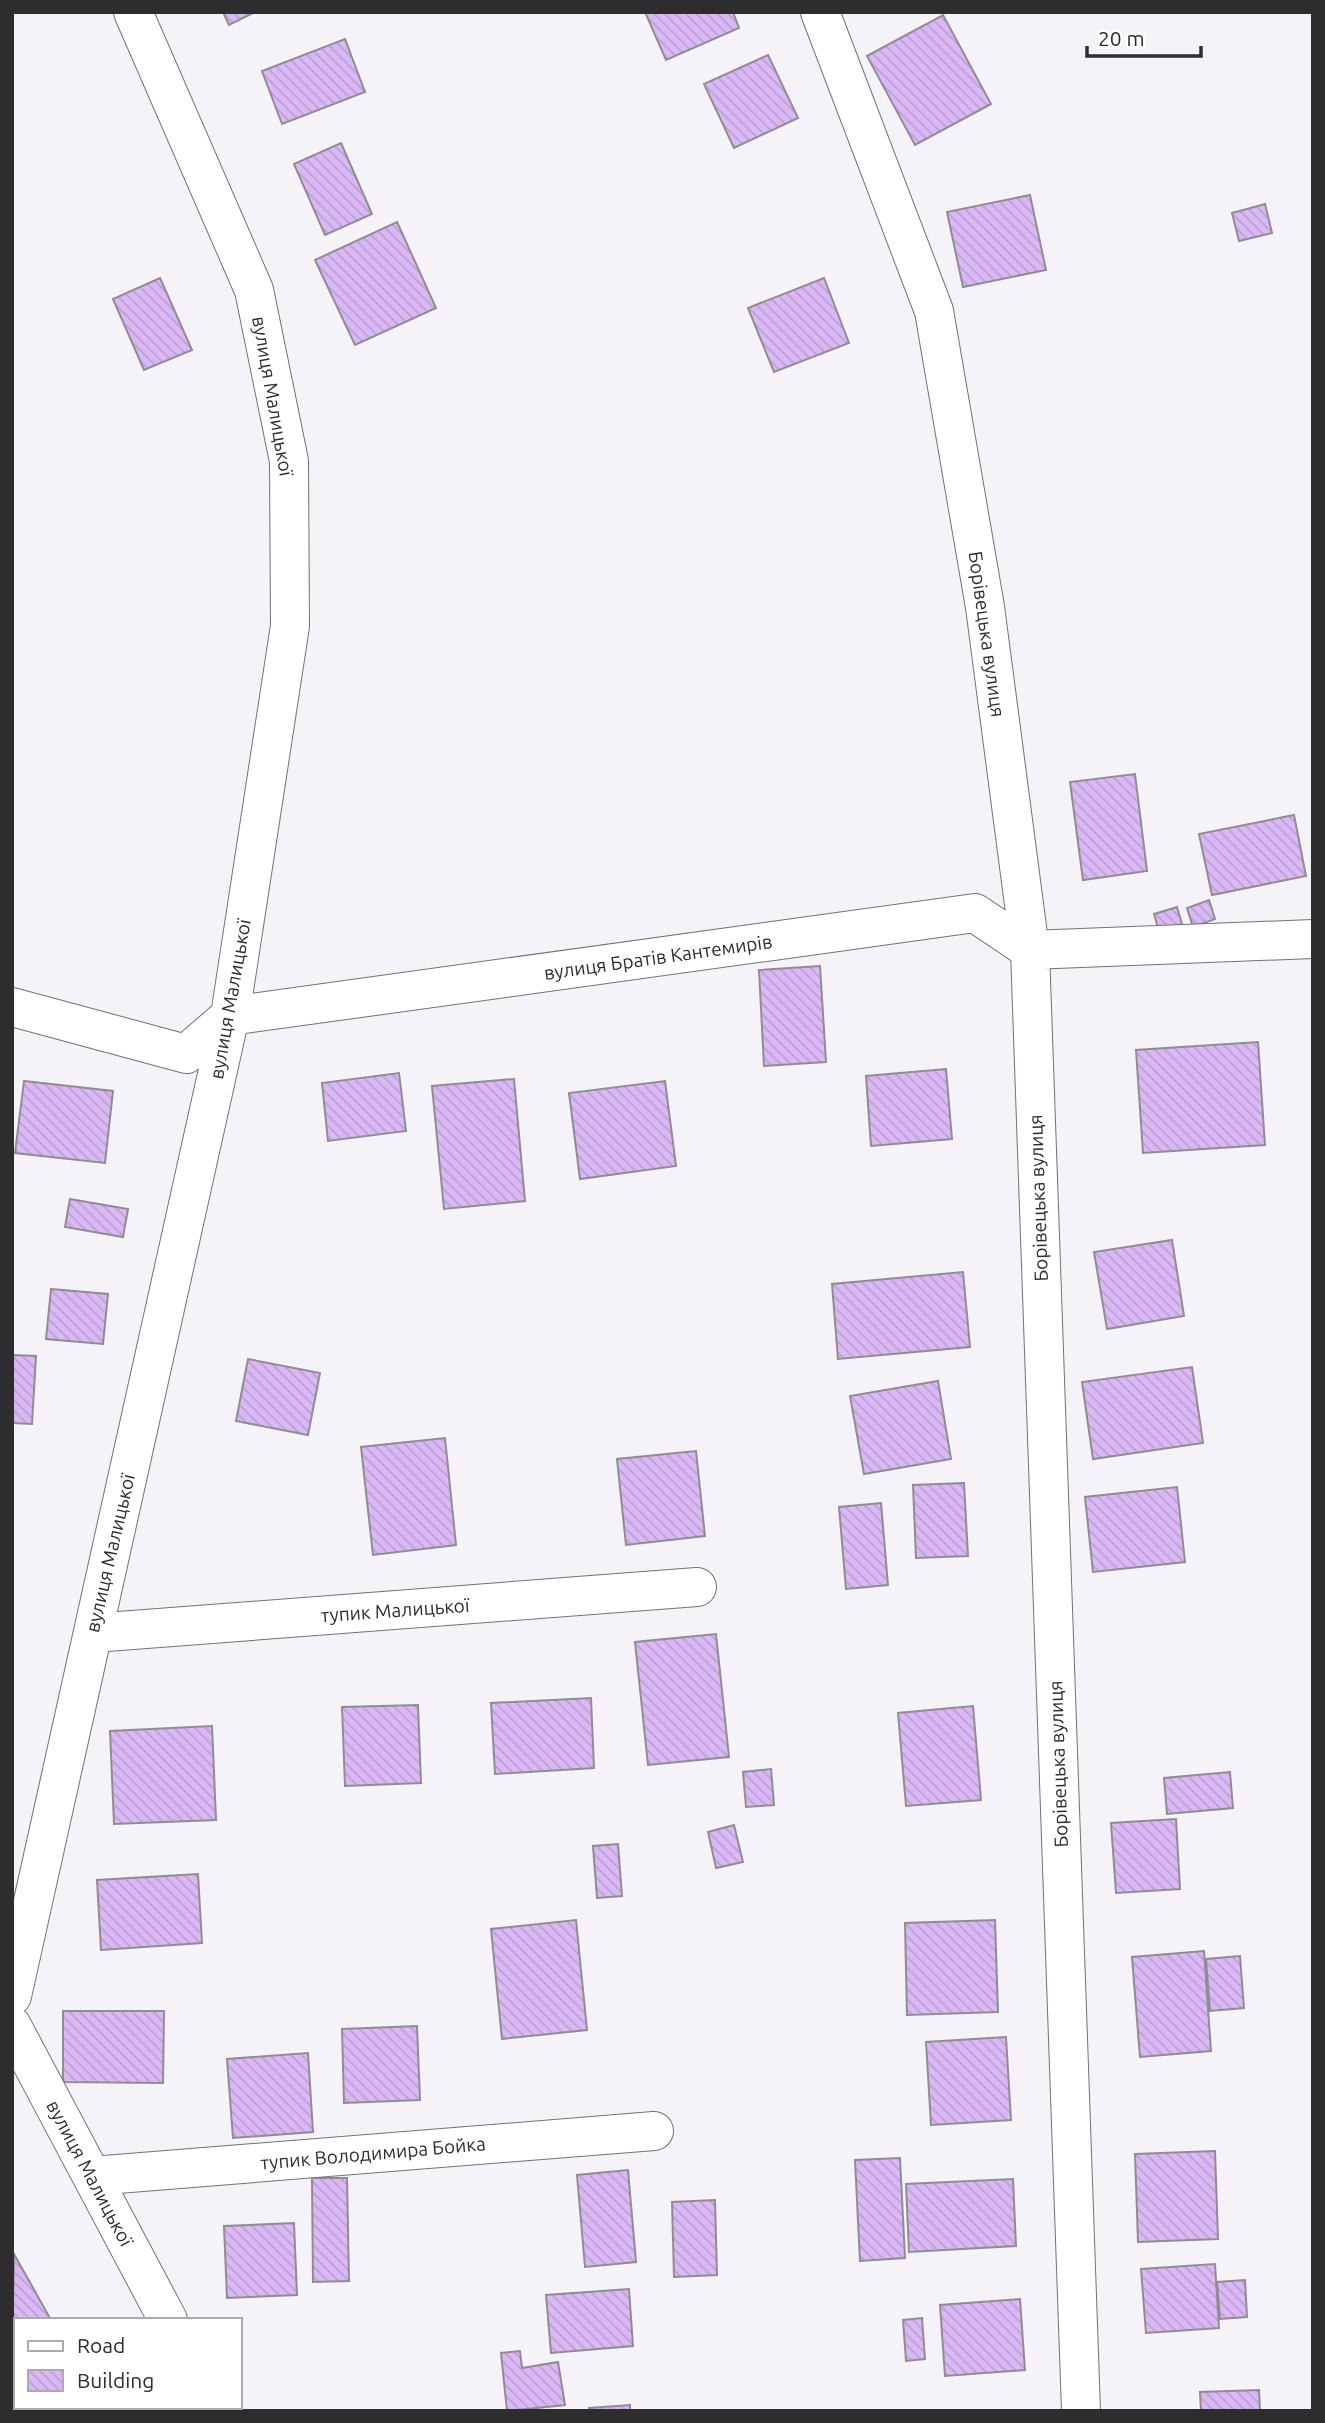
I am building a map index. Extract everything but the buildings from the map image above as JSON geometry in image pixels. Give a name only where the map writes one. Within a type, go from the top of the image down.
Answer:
[{"type":"street","name":"вулиця Малицької","points":[[12,1996],[230,1016],[290,626],[289,461],[254,290],[133,12]]},
{"type":"street","name":"Борівецька вулиця","points":[[820,12],[934,312],[985,607],[1030,950],[1081,2411]]},
{"type":"street","name":"вулиця Братів Кантемирів","points":[[230,1016],[975,913],[1030,950]]},
{"type":"street","points":[[1030,950],[1313,939]]},
{"type":"street","points":[[12,1007],[186,1054],[230,1016]]},
{"type":"street","name":"тупик Малицької","points":[[93,1633],[697,1587]]},
{"type":"street","name":"вулиця Малицької","points":[[12,2026],[167,2318]]},
{"type":"street","name":"тупик Володимира Бойка","points":[[92,2176],[654,2131]]}]
